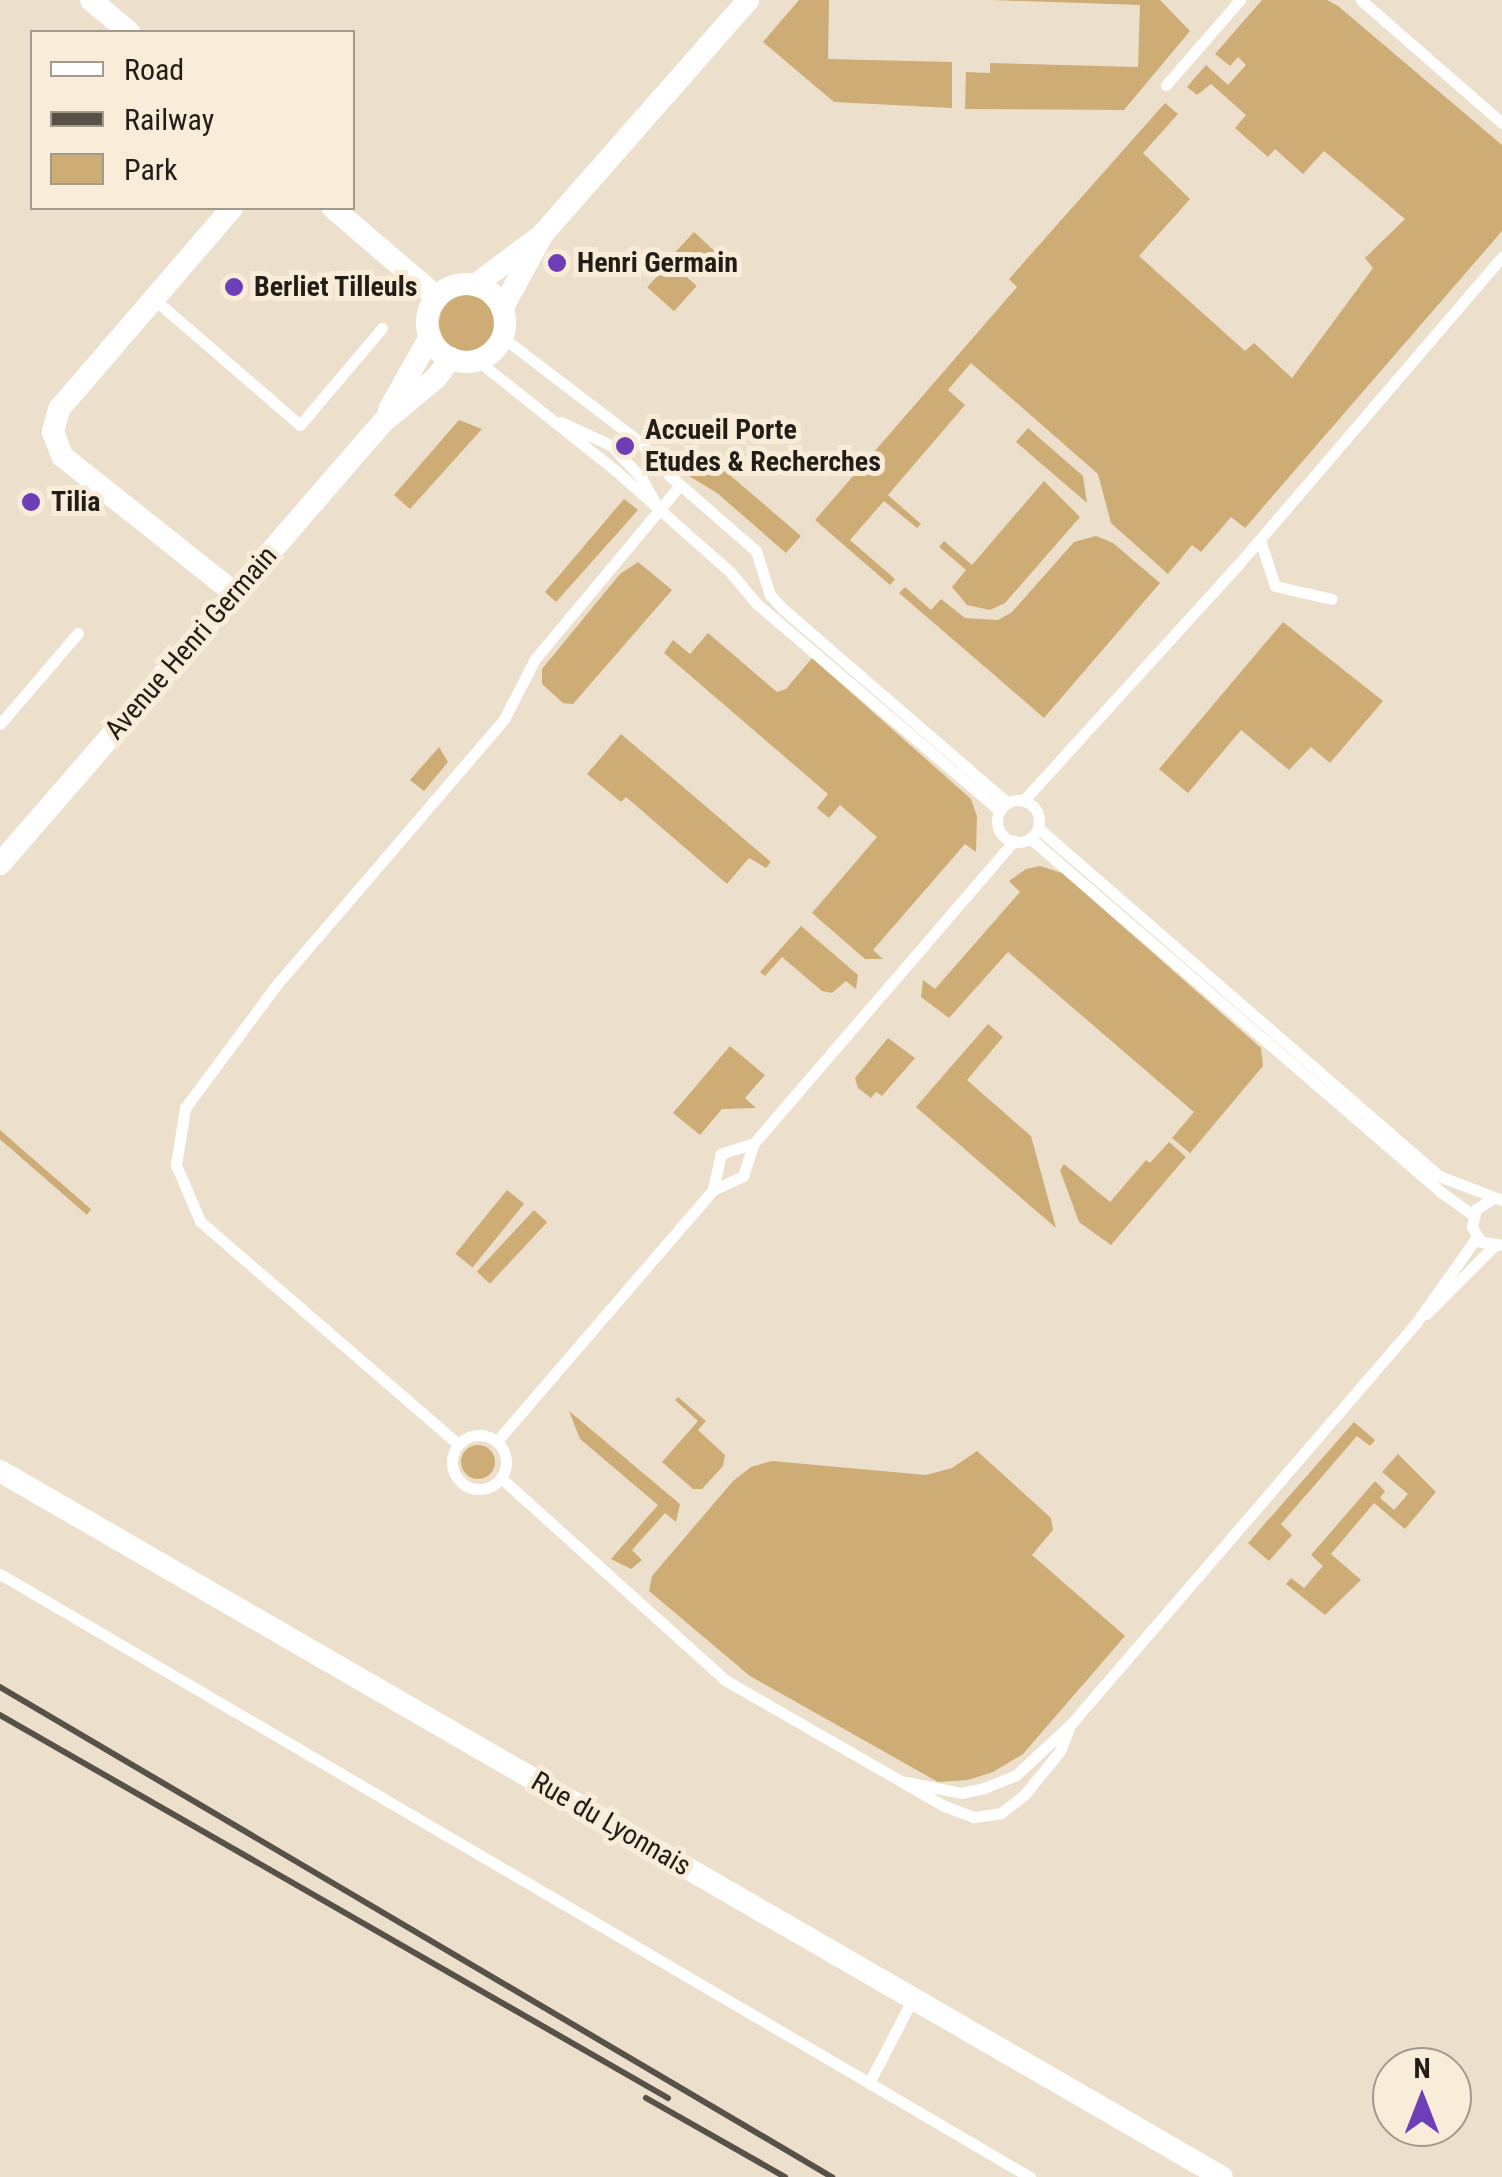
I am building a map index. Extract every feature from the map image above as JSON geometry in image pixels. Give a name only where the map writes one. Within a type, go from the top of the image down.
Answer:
[{"type":"street","points":[[91,0],[127,30]]},
{"type":"street","points":[[475,285],[541,236],[748,0]]},
{"type":"street","points":[[230,210],[59,410],[53,432],[62,456],[234,593]]},
{"type":"street","points":[[335,210],[437,297],[454,286],[475,285],[492,294],[502,308]]},
{"type":"street","points":[[430,337],[451,358],[477,360],[488,355],[502,336],[502,308],[541,236]]},
{"type":"street","name":"Avenue Henri Germain","points":[[383,422],[430,337],[428,316],[437,297]]},
{"type":"street","name":"Avenue Henri Germain","points":[[0,864],[383,422],[436,378],[451,358]]},
{"type":"street","name":"Rue du Lyonnais","points":[[0,1471],[1222,2177]]},
{"type":"lane","points":[[1166,85],[1240,0]]},
{"type":"lane","points":[[1361,0],[1502,123]]},
{"type":"lane","points":[[1004,807],[1024,801],[1260,540],[1502,257]]},
{"type":"lane","points":[[154,299],[300,425],[382,328]]},
{"type":"lane","points":[[502,336],[640,442],[680,484],[756,551],[770,595],[783,610],[1004,807]]},
{"type":"lane","points":[[477,360],[659,509],[730,572],[757,604],[1004,807]]},
{"type":"lane","points":[[458,1444],[200,1221],[176,1165],[185,1108],[278,984],[504,719],[535,659],[680,484]]},
{"type":"lane","points":[[1260,540],[1275,586],[1332,599]]},
{"type":"lane","points":[[0,724],[78,633]]},
{"type":"lane","points":[[1024,801],[1037,811],[1034,833]]},
{"type":"lane","points":[[1004,807],[1000,830],[1014,841]]},
{"type":"lane","points":[[497,1441],[713,1190],[744,1176],[754,1143],[1014,841],[1034,833]]},
{"type":"lane","points":[[1034,833],[1439,1176],[1497,1199]]},
{"type":"lane","points":[[1034,833],[1441,1192],[1473,1215]]},
{"type":"lane","points":[[713,1190],[720,1154],[754,1143]]},
{"type":"lane","points":[[906,1782],[961,1794],[984,1788],[1016,1775],[1071,1724],[1416,1323],[1477,1237],[1473,1215],[1480,1204],[1497,1199]]},
{"type":"lane","points":[[1416,1323],[1498,1246],[1477,1237]]},
{"type":"lane","points":[[472,1435],[497,1441],[506,1455],[500,1478],[486,1488],[462,1483],[452,1469],[458,1444],[472,1435]]},
{"type":"lane","points":[[500,1478],[725,1680],[942,1805],[974,1817],[1001,1813],[1037,1780],[1060,1750],[1071,1724]]},
{"type":"lane","points":[[0,1574],[1030,2177]]},
{"type":"lane","points":[[869,2083],[913,1998]]},
{"type":"green space","points":[[799,0],[829,0],[828,59],[952,62],[952,108],[834,102],[763,42]]},
{"type":"green space","points":[[990,0],[1160,0],[1190,31],[1124,110],[965,109],[966,72],[990,73],[990,63],[1138,67],[1140,5]]},
{"type":"green space","points":[[1262,0],[1327,0],[1338,6],[1502,145],[1502,231],[1245,528],[1231,517],[1201,552],[1192,545],[1168,574],[1111,523],[1098,474],[971,363],[948,390],[965,405],[888,495],[921,524],[917,528],[884,501],[850,540],[895,579],[890,585],[815,520],[1017,287],[1009,279],[1165,103],[1178,114],[1143,153],[1190,199],[1139,256],[1245,351],[1254,343],[1292,378],[1373,268],[1365,258],[1405,219],[1324,151],[1303,174],[1275,149],[1268,157],[1235,128],[1246,115],[1211,84],[1197,95],[1187,87],[1206,65],[1228,85],[1246,65],[1238,57],[1230,66],[1215,54]]},
{"type":"green space","points":[[694,232],[722,258],[703,278],[676,252]]},
{"type":"green space","points":[[670,262],[697,286],[674,311],[647,287]]},
{"type":"green space","points":[[467,295],[487,303],[495,323],[487,343],[467,351],[447,343],[439,323],[447,303]]},
{"type":"green space","points":[[459,420],[482,429],[410,509],[394,495]]},
{"type":"green space","points":[[1028,428],[1083,476],[1087,503],[1016,442]]},
{"type":"green space","points":[[710,458],[801,536],[786,553],[717,493],[689,476],[698,459]]},
{"type":"green space","points":[[1044,481],[1080,517],[1005,603],[990,610],[967,605],[952,587],[966,570],[939,547],[944,541],[972,565]]},
{"type":"green space","points":[[624,499],[638,510],[556,602],[545,592]]},
{"type":"green space","points":[[1096,536],[1113,543],[1160,583],[1044,718],[899,593],[905,587],[931,610],[941,599],[965,618],[998,620],[1012,612],[1074,542]]},
{"type":"green space","points":[[638,562],[672,590],[573,704],[563,703],[542,684],[542,669],[620,574]]},
{"type":"green space","points":[[1283,622],[1383,701],[1330,763],[1311,747],[1289,770],[1241,730],[1188,793],[1159,769]]},
{"type":"green space","points":[[708,633],[777,692],[786,689],[812,658],[971,799],[977,816],[976,852],[965,844],[873,950],[883,959],[865,959],[812,913],[877,837],[840,805],[829,818],[817,808],[828,794],[664,653],[673,640],[690,654]]},
{"type":"green space","points":[[621,734],[771,862],[766,868],[749,858],[727,884],[626,797],[621,802],[587,774]]},
{"type":"green space","points":[[439,747],[448,762],[424,791],[410,780]]},
{"type":"green space","points":[[1040,866],[1062,873],[1261,1048],[1263,1066],[1190,1153],[1172,1138],[1194,1112],[1008,952],[949,1018],[921,997],[923,980],[935,989],[1020,892],[1009,881],[1026,869]]},
{"type":"green space","points":[[801,926],[858,975],[856,989],[846,981],[832,993],[822,991],[782,957],[765,976],[760,972]]},
{"type":"green space","points":[[988,1024],[1003,1037],[967,1080],[1031,1136],[1056,1228],[916,1107]]},
{"type":"green space","points":[[888,1038],[915,1058],[882,1096],[876,1092],[871,1098],[858,1088],[855,1078]]},
{"type":"green space","points":[[730,1046],[765,1075],[745,1098],[756,1108],[722,1109],[700,1135],[673,1113]]},
{"type":"green space","points":[[0,1130],[91,1209],[87,1215],[0,1139]]},
{"type":"green space","points":[[1169,1142],[1186,1157],[1111,1245],[1079,1222],[1060,1170],[1064,1164],[1110,1202],[1146,1160],[1150,1163]]},
{"type":"green space","points":[[507,1190],[524,1204],[472,1268],[455,1254]]},
{"type":"green space","points":[[534,1210],[547,1222],[490,1284],[477,1271]]},
{"type":"green space","points":[[678,1397],[706,1421],[698,1430],[725,1455],[723,1466],[702,1489],[693,1489],[662,1462],[698,1421],[675,1400]]},
{"type":"green space","points":[[569,1411],[680,1504],[676,1522],[665,1513],[632,1550],[642,1560],[631,1569],[611,1559],[658,1505],[580,1439]]},
{"type":"green space","points":[[1354,1422],[1375,1440],[1370,1446],[1357,1436],[1281,1524],[1292,1535],[1269,1561],[1248,1543]]},
{"type":"green space","points":[[478,1445],[490,1450],[495,1462],[490,1474],[478,1479],[466,1474],[461,1462],[466,1450]]},
{"type":"green space","points":[[977,1451],[1051,1518],[1053,1530],[1032,1555],[1125,1636],[1023,1754],[993,1772],[968,1780],[938,1782],[750,1676],[649,1591],[652,1576],[733,1481],[751,1467],[772,1461],[926,1475],[952,1468]]},
{"type":"green space","points":[[1398,1454],[1436,1492],[1405,1529],[1374,1503],[1331,1554],[1361,1580],[1325,1615],[1286,1584],[1291,1578],[1304,1588],[1323,1566],[1311,1555],[1375,1481],[1385,1491],[1380,1498],[1394,1510],[1408,1494],[1382,1472]]},
{"type":"railway","points":[[0,1687],[832,2177]]},
{"type":"railway","points":[[0,1715],[668,2098]]},
{"type":"railway","points":[[646,2098],[785,2177]]},
{"type":"place","name":"Henri Germain","points":[[557,263]]},
{"type":"place","name":"Berliet Tilleuls","points":[[234,287]]},
{"type":"place","name":"Accueil Porte Etudes & Recherches","points":[[625,446]]},
{"type":"place","name":"Tilia","points":[[31,502]]}]
